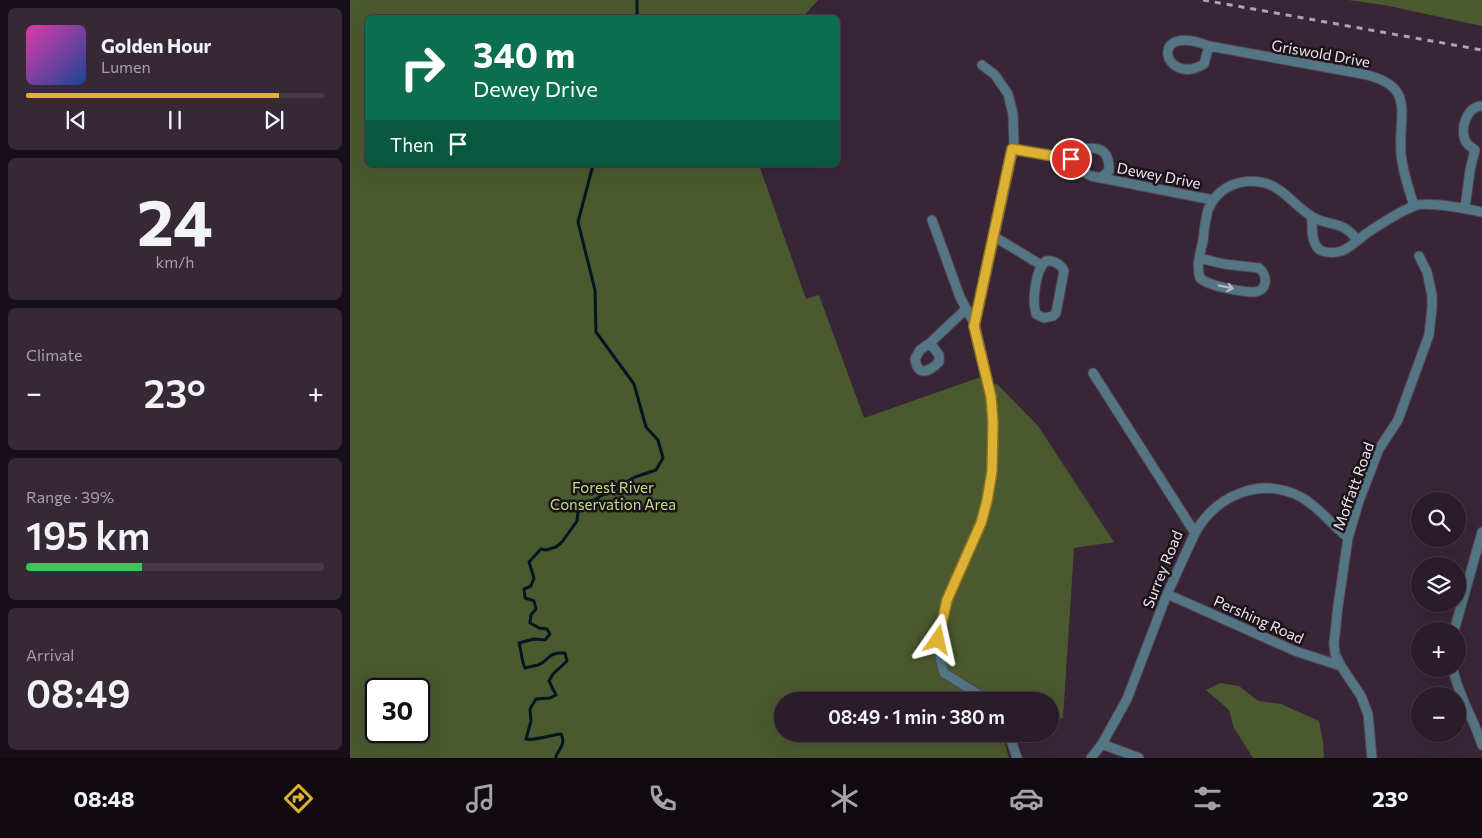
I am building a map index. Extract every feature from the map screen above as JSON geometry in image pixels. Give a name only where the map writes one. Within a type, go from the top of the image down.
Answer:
[{"type":"street","name":"Griswold Drive","points":[[1209,46],[1208,56],[1204,64],[1196,69],[1178,67],[1171,64],[1168,59],[1169,46],[1173,42],[1189,40],[1209,46],[1336,70],[1357,72],[1384,80],[1393,87],[1401,101],[1401,156],[1414,206]]},
{"type":"street","points":[[974,326],[1014,146],[1013,114],[1008,94],[995,74],[982,65]]},
{"type":"street","points":[[1465,208],[1470,170],[1479,148],[1468,145],[1463,133],[1467,114],[1476,106],[1482,106]]},
{"type":"street","name":"Dewey Drive","points":[[1100,178],[1110,171],[1107,155],[1100,150],[1090,148],[1074,152],[1071,159],[1074,167],[1091,176],[1100,178],[1213,200]]},
{"type":"street","points":[[1012,149],[1071,159]]},
{"type":"street","points":[[1199,258],[1224,264],[1259,268],[1263,271],[1266,282],[1256,292],[1231,289],[1208,283],[1200,278],[1197,268],[1208,211],[1213,200],[1227,187],[1237,183],[1257,181],[1276,188],[1312,217],[1350,230],[1357,240]]},
{"type":"street","points":[[1312,217],[1312,235],[1317,247],[1324,252],[1332,253],[1342,250],[1414,206],[1427,204],[1465,208],[1482,212]]},
{"type":"street","points":[[932,220],[960,297],[974,326],[991,397],[993,422],[992,471],[987,501],[981,523],[947,600],[938,640],[944,673],[974,692]]},
{"type":"street","points":[[994,237],[1041,266]]},
{"type":"street","name":"Moffatt Road","points":[[1372,758],[1368,714],[1361,696],[1341,666],[1334,643],[1348,538],[1379,449],[1398,420],[1429,336],[1432,295],[1427,272],[1419,256]]},
{"type":"street","points":[[1049,260],[1059,265],[1064,271],[1056,313],[1048,318],[1039,317],[1034,306],[1034,294],[1041,266],[1049,260]]},
{"type":"street","points":[[930,343],[966,309]]},
{"type":"street","name":"Surrey Road","points":[[1091,758],[1102,744],[1127,699],[1167,594],[1195,533],[1092,373]]},
{"type":"street","points":[[1195,533],[1206,516],[1219,503],[1248,491],[1274,488],[1302,497],[1348,538]]},
{"type":"street","points":[[1457,622],[1482,532]]},
{"type":"street","name":"Pershing Road","points":[[1167,594],[1295,651],[1341,666]]},
{"type":"street","points":[[1455,677],[1460,693],[1479,729],[1482,744]]},
{"type":"street","points":[[1012,742],[1017,758]]},
{"type":"street","points":[[1102,744],[1139,758]]},
{"type":"green space","name":"Forest River Conservation Area","points":[[350,0],[818,0],[805,15],[365,15],[365,167],[760,167],[806,299],[819,295],[864,418],[978,378],[998,385],[1038,426],[1114,542],[1074,548],[1063,718],[1059,719],[1059,692],[774,692],[774,742],[1004,742],[1009,758],[350,758]]},
{"type":"green space","points":[[1348,0],[1482,0],[1482,26],[1384,5]]},
{"type":"green space","points":[[1220,683],[1239,686],[1258,701],[1281,704],[1319,721],[1324,758],[1253,758],[1234,728],[1229,710],[1206,690]]},
{"type":"waterway","points":[[637,0],[637,15]]},
{"type":"waterway","points":[[556,758],[563,743],[561,734],[538,739],[526,739],[531,721],[530,709],[536,699],[550,698],[556,695],[549,681],[553,674],[567,661],[565,653],[559,653],[552,655],[538,665],[525,668],[519,643],[534,639],[545,640],[550,634],[547,629],[539,628],[530,623],[531,615],[536,609],[534,601],[525,598],[524,589],[531,586],[534,578],[529,562],[541,549],[546,550],[556,547],[562,542],[577,521],[579,504],[594,500],[635,477],[656,470],[663,458],[658,440],[646,427],[634,384],[596,332],[595,290],[578,222],[592,167]]},
{"type":"railway","points":[[1203,0],[1482,50]]},
{"type":"route","points":[[938,640],[947,600],[981,523],[992,471],[993,422],[991,397],[974,326],[1012,149],[1071,159]]}]
